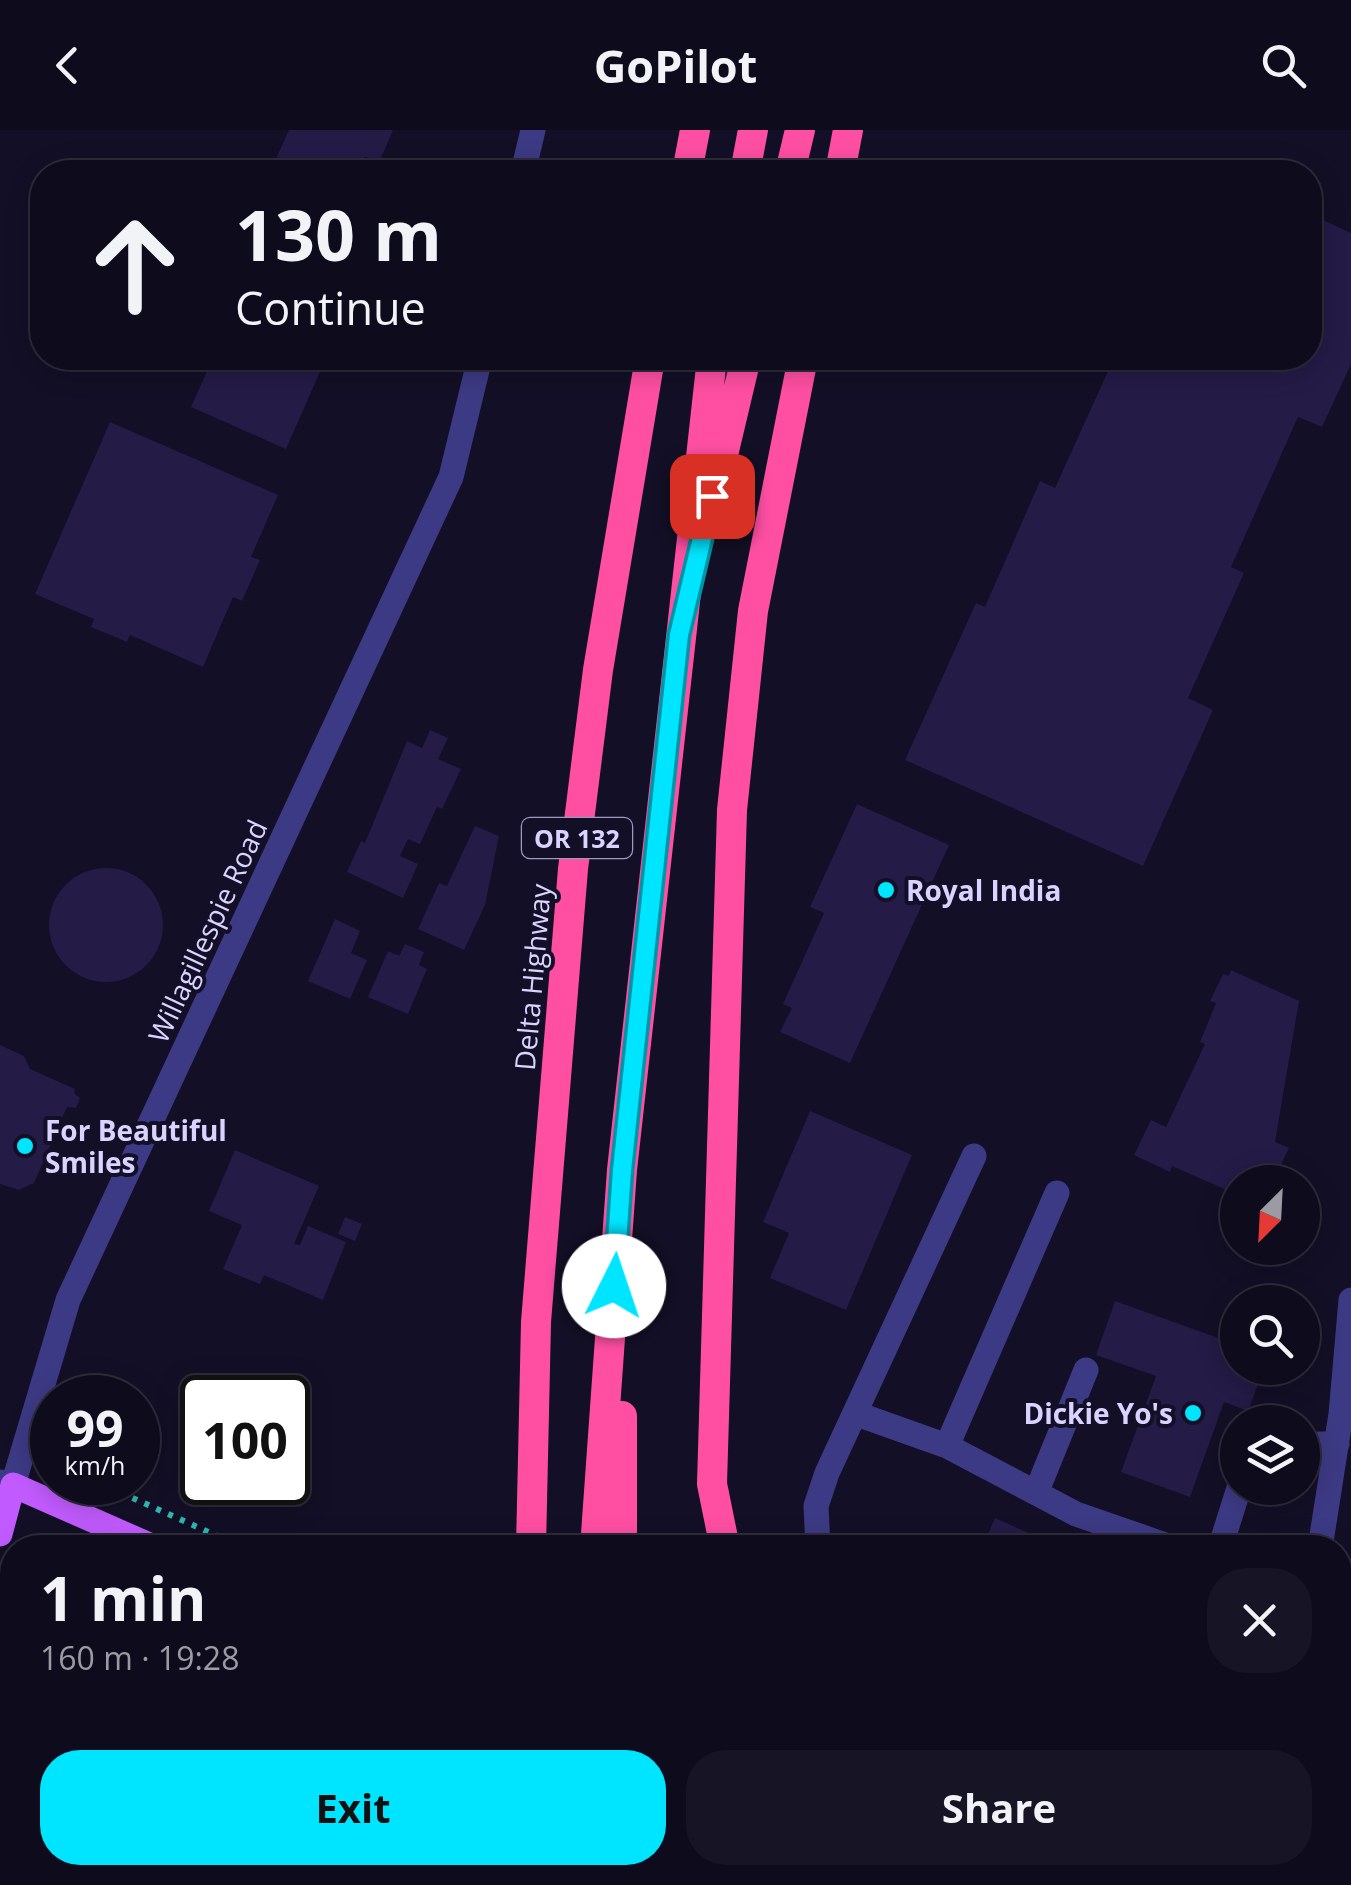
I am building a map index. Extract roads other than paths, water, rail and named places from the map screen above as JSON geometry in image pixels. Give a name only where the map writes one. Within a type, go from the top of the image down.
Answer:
[{"type":"highway","points":[[689,160],[695,130]]},
{"type":"highway","points":[[747,160],[752,130]]},
{"type":"highway","points":[[793,160],[800,130]]},
{"type":"highway","points":[[842,160],[848,130]]},
{"type":"highway","name":"Delta Highway","points":[[531,1535],[536,1322],[573,869],[598,670],[648,370]]},
{"type":"highway","points":[[679,635],[711,370]]},
{"type":"highway","points":[[679,635],[743,370]]},
{"type":"highway","points":[[722,1535],[712,1484],[732,810],[753,610],[801,370]]},
{"type":"highway","name":"OR 132","points":[[596,1535],[622,1170],[679,635]]},
{"type":"highway","points":[[622,1170],[622,1535]]},
{"type":"highway","points":[[514,1535],[536,1322]]},
{"type":"main road","name":"Willagillespie Road","points":[[0,1534],[7,1484]]},
{"type":"main road","points":[[7,1484],[126,1535]]},
{"type":"street","points":[[526,160],[533,130]]},
{"type":"street","name":"Willagillespie Road","points":[[7,1484],[68,1300],[452,477],[477,370]]},
{"type":"street","points":[[817,1535],[816,1506],[827,1472],[974,1156]]},
{"type":"street","points":[[947,1446],[1057,1193]]},
{"type":"street","points":[[1322,1535],[1337,1444],[1351,1300]]},
{"type":"street","points":[[1036,1493],[1086,1370]]},
{"type":"street","points":[[857,1414],[947,1446],[1076,1514],[1137,1535]]},
{"type":"street","points":[[1320,1444],[1337,1444]]},
{"type":"street","points":[[1224,1535],[1234,1505]]},
{"type":"place","name":"Royal India","points":[[886,890]]},
{"type":"place","name":"For Beautiful Smiles","points":[[25,1146]]},
{"type":"place","name":"Dickie Yo's","points":[[1193,1413]]}]
